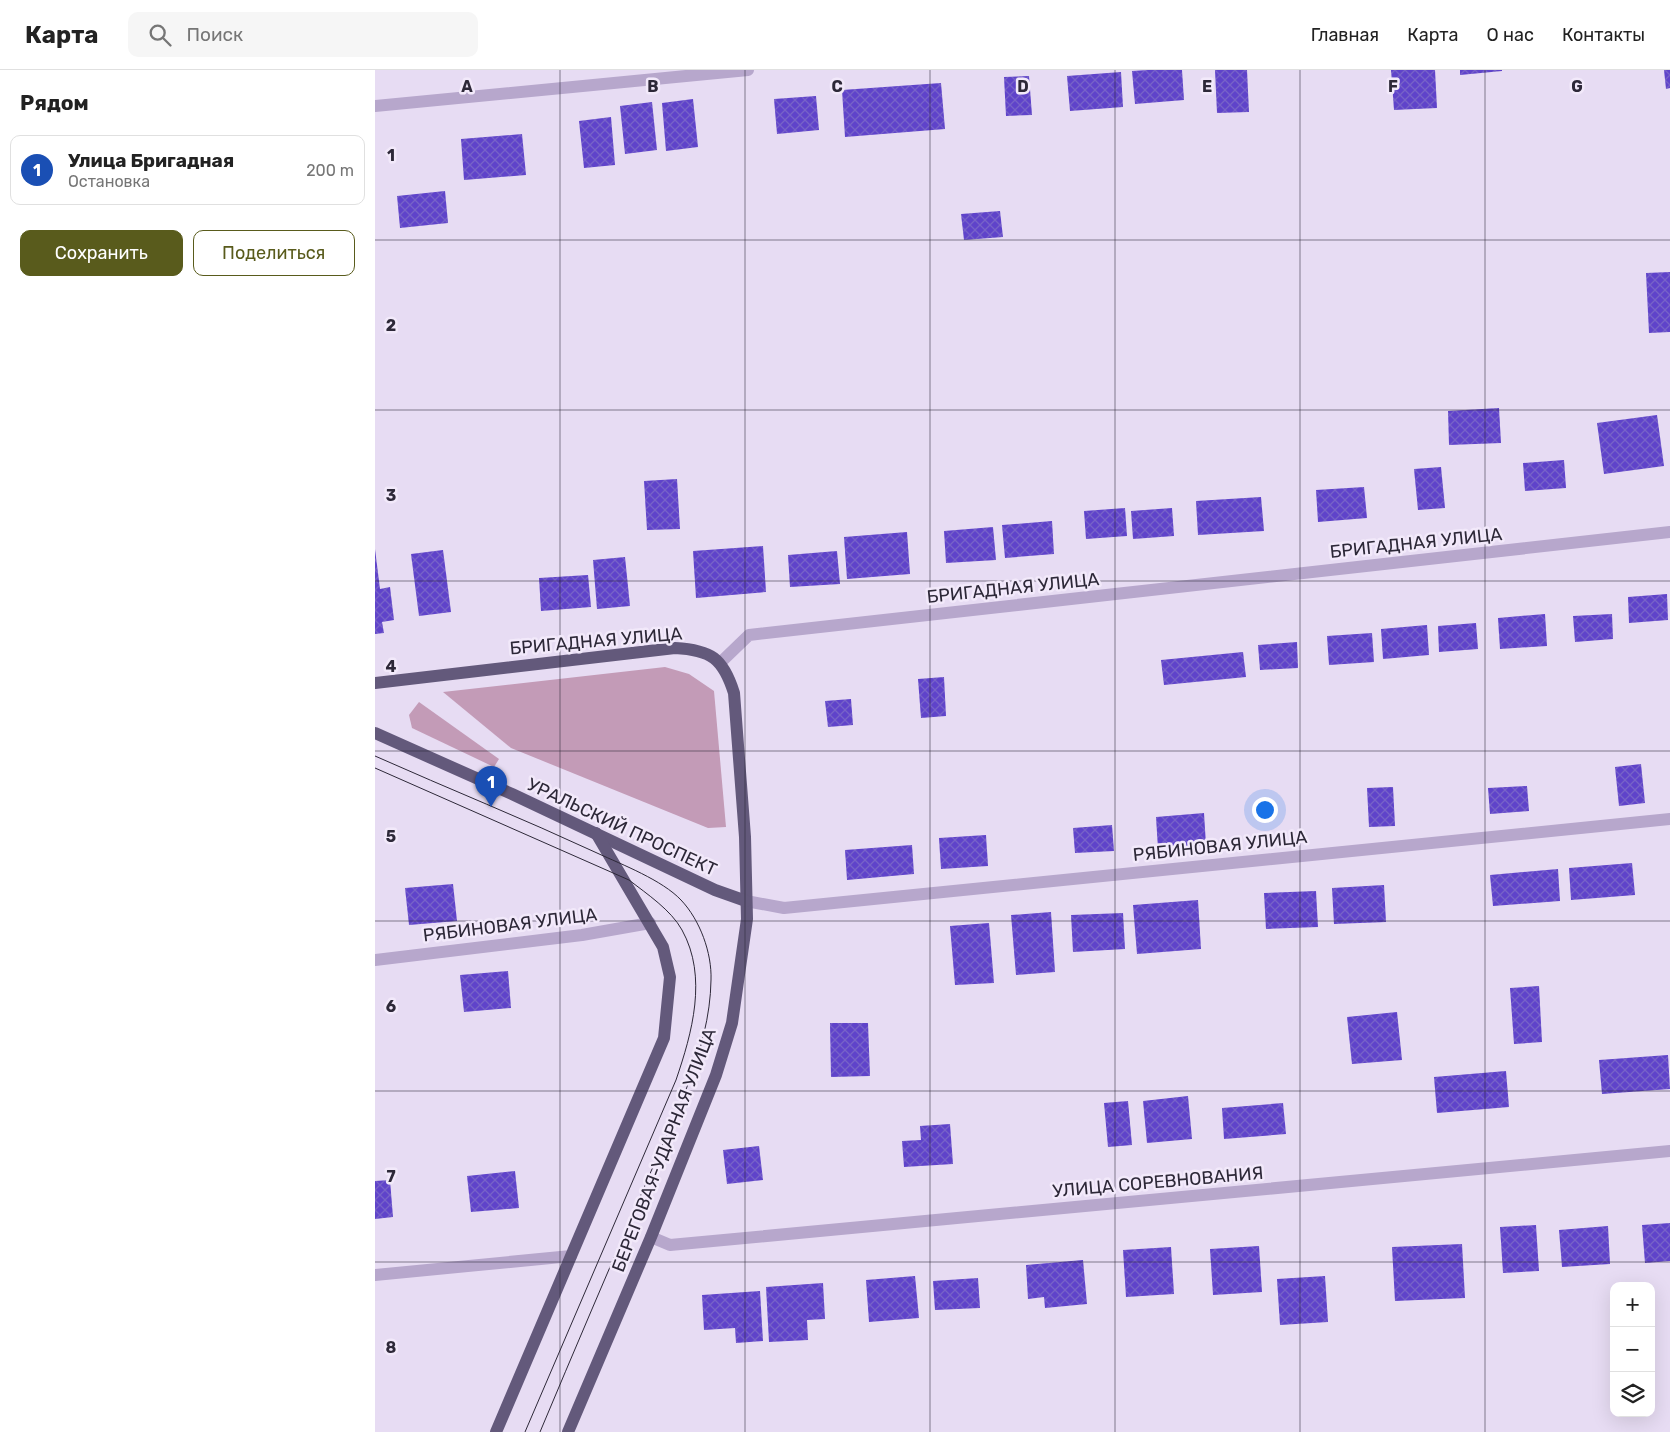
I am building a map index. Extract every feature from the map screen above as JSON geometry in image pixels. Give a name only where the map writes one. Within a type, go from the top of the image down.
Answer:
[{"type":"main road","name":"БРИГАДНАЯ УЛИЦА","points":[[375,683],[675,648],[701,650],[720,663]]},
{"type":"main road","name":"БЕРЕГОВАЯ-УДАРНАЯ УЛИЦА","points":[[568,1432],[651,1237],[715,1075],[732,1023],[747,919],[745,837],[734,693],[729,678],[720,663]]},
{"type":"main road","name":"УРАЛЬСКИЙ ПРОСПЕКТ","points":[[375,733],[596,833],[715,890],[746,901]]},
{"type":"main road","points":[[497,1432],[664,1038],[670,977],[663,947],[596,833]]},
{"type":"street","points":[[375,106],[748,70]]},
{"type":"street","name":"БРИГАДНАЯ УЛИЦА","points":[[720,663],[749,635],[1670,532]]},
{"type":"street","name":"РЯБИНОВАЯ УЛИЦА","points":[[746,901],[774,908],[1670,819]]},
{"type":"street","name":"РЯБИНОВАЯ УЛИЦА","points":[[375,960],[581,935],[650,923]]},
{"type":"street","name":"УЛИЦА СОРЕВНОВАНИЯ","points":[[651,1237],[670,1245],[1670,1151]]},
{"type":"street","points":[[375,1275],[571,1256]]},
{"type":"shaded area","points":[[665,667],[689,674],[714,691],[726,827],[708,828],[511,748],[443,692]]},
{"type":"shaded area","points":[[419,702],[499,759],[494,767],[412,728],[409,715]]},
{"type":"building","points":[[1182,70],[1184,100],[1135,104],[1132,71]]},
{"type":"building","points":[[1215,70],[1247,70],[1249,112],[1217,113]]},
{"type":"building","points":[[1391,70],[1435,70],[1437,108],[1394,110]]},
{"type":"building","points":[[1460,70],[1502,70],[1502,71],[1460,75]]},
{"type":"building","points":[[1664,70],[1670,70],[1670,88],[1666,89]]},
{"type":"building","points":[[1121,72],[1123,107],[1070,111],[1067,76]]},
{"type":"building","points":[[1029,76],[1032,115],[1006,116],[1004,77]]},
{"type":"building","points":[[941,83],[945,129],[845,137],[842,90]]},
{"type":"building","points":[[816,96],[819,130],[777,134],[774,99]]},
{"type":"building","points":[[693,99],[698,147],[666,151],[662,103]]},
{"type":"building","points":[[652,102],[657,150],[625,154],[620,106]]},
{"type":"building","points":[[611,117],[615,165],[584,168],[579,121]]},
{"type":"building","points":[[522,134],[526,175],[464,180],[461,139]]},
{"type":"building","points":[[445,191],[448,223],[400,228],[397,196]]},
{"type":"building","points":[[1000,211],[1003,237],[964,240],[961,214]]},
{"type":"building","points":[[1670,272],[1670,332],[1649,333],[1646,273]]},
{"type":"building","points":[[1499,408],[1501,443],[1449,445],[1448,411]]},
{"type":"building","points":[[1657,415],[1664,466],[1604,474],[1597,423]]},
{"type":"building","points":[[1564,460],[1566,488],[1525,491],[1523,463]]},
{"type":"building","points":[[1441,467],[1445,508],[1418,510],[1414,469]]},
{"type":"building","points":[[677,479],[680,529],[647,530],[644,481]]},
{"type":"building","points":[[1364,487],[1367,518],[1318,522],[1316,490]]},
{"type":"building","points":[[1261,497],[1264,531],[1198,535],[1196,501]]},
{"type":"building","points":[[1125,508],[1127,536],[1086,539],[1084,511]]},
{"type":"building","points":[[1172,508],[1174,536],[1133,539],[1131,511]]},
{"type":"building","points":[[1052,521],[1054,554],[1005,558],[1002,525]]},
{"type":"building","points":[[993,527],[996,560],[946,563],[944,531]]},
{"type":"building","points":[[907,532],[910,574],[847,579],[844,537]]},
{"type":"building","points":[[763,546],[766,592],[696,598],[693,551]]},
{"type":"building","points":[[375,549],[380,589],[390,587],[394,620],[382,622],[384,633],[375,634]]},
{"type":"building","points":[[443,550],[451,612],[419,616],[411,554]]},
{"type":"building","points":[[837,551],[840,584],[790,587],[788,555]]},
{"type":"building","points":[[625,557],[630,606],[597,609],[593,560]]},
{"type":"building","points":[[588,575],[591,607],[541,611],[539,578]]},
{"type":"building","points":[[1667,594],[1668,620],[1629,623],[1628,597]]},
{"type":"building","points":[[1545,614],[1547,646],[1500,649],[1498,618]]},
{"type":"building","points":[[1612,614],[1613,639],[1575,642],[1573,616]]},
{"type":"building","points":[[1476,623],[1478,649],[1439,652],[1438,626]]},
{"type":"building","points":[[1427,625],[1429,655],[1383,659],[1381,629]]},
{"type":"building","points":[[1372,633],[1374,662],[1329,665],[1327,636]]},
{"type":"building","points":[[1297,642],[1298,668],[1260,670],[1258,645]]},
{"type":"building","points":[[1243,652],[1246,677],[1164,685],[1161,660]]},
{"type":"building","points":[[944,677],[946,716],[921,718],[918,679]]},
{"type":"building","points":[[851,699],[853,725],[828,727],[825,701]]},
{"type":"building","points":[[1641,764],[1645,803],[1619,806],[1615,767]]},
{"type":"building","points":[[1527,786],[1529,811],[1490,814],[1488,788]]},
{"type":"building","points":[[1393,787],[1395,826],[1369,827],[1367,788]]},
{"type":"building","points":[[1204,813],[1206,845],[1158,849],[1156,817]]},
{"type":"building","points":[[1112,825],[1114,851],[1075,853],[1073,828]]},
{"type":"building","points":[[986,835],[988,866],[941,869],[939,838]]},
{"type":"building","points":[[912,845],[914,874],[847,880],[845,850]]},
{"type":"building","points":[[1632,863],[1635,895],[1571,900],[1569,868]]},
{"type":"building","points":[[1558,869],[1560,901],[1493,906],[1490,875]]},
{"type":"building","points":[[453,884],[457,921],[409,925],[405,888]]},
{"type":"building","points":[[1384,885],[1386,922],[1334,924],[1332,888]]},
{"type":"building","points":[[1316,891],[1318,927],[1266,929],[1264,893]]},
{"type":"building","points":[[1198,900],[1201,949],[1137,954],[1133,905]]},
{"type":"building","points":[[1051,912],[1055,972],[1016,975],[1011,915]]},
{"type":"building","points":[[1123,913],[1125,949],[1073,952],[1071,915]]},
{"type":"building","points":[[989,923],[994,983],[955,985],[950,926]]},
{"type":"building","points":[[508,971],[511,1008],[464,1012],[460,975]]},
{"type":"building","points":[[1539,986],[1542,1042],[1514,1044],[1510,988]]},
{"type":"building","points":[[1397,1012],[1402,1060],[1352,1064],[1347,1017]]},
{"type":"building","points":[[830,1023],[868,1023],[870,1076],[831,1077]]},
{"type":"building","points":[[1668,1055],[1670,1089],[1602,1094],[1599,1060]]},
{"type":"building","points":[[1506,1071],[1509,1107],[1437,1113],[1434,1077]]},
{"type":"building","points":[[1188,1096],[1192,1139],[1147,1143],[1143,1101]]},
{"type":"building","points":[[1128,1101],[1132,1145],[1108,1147],[1104,1103]]},
{"type":"building","points":[[1283,1103],[1286,1134],[1224,1139],[1222,1108]]},
{"type":"building","points":[[950,1124],[953,1164],[904,1167],[902,1141],[921,1140],[920,1126]]},
{"type":"building","points":[[759,1146],[763,1180],[727,1184],[723,1150]]},
{"type":"building","points":[[515,1171],[519,1208],[471,1212],[467,1176]]},
{"type":"building","points":[[390,1180],[393,1217],[375,1219],[375,1181]]},
{"type":"building","points":[[1670,1223],[1670,1261],[1645,1263],[1642,1225]]},
{"type":"building","points":[[1536,1225],[1539,1271],[1503,1273],[1500,1227]]},
{"type":"building","points":[[1608,1226],[1610,1264],[1562,1267],[1559,1230]]},
{"type":"building","points":[[1462,1244],[1465,1298],[1395,1301],[1392,1247]]},
{"type":"building","points":[[1259,1246],[1262,1292],[1213,1295],[1210,1249]]},
{"type":"building","points":[[1171,1247],[1174,1294],[1126,1297],[1123,1250]]},
{"type":"building","points":[[1083,1260],[1087,1304],[1045,1308],[1044,1297],[1028,1299],[1026,1265]]},
{"type":"building","points":[[915,1276],[919,1318],[869,1322],[866,1280]]},
{"type":"building","points":[[1325,1276],[1328,1322],[1280,1325],[1277,1279]]},
{"type":"building","points":[[978,1278],[980,1308],[935,1310],[933,1281]]},
{"type":"building","points":[[823,1283],[825,1319],[807,1320],[808,1340],[769,1342],[766,1287]]},
{"type":"building","points":[[760,1291],[763,1341],[736,1343],[735,1328],[704,1330],[702,1295]]},
{"type":"tram line","points":[[375,756],[542,828],[630,868],[664,886],[688,908],[699,927],[707,948],[711,970],[709,1007],[704,1034],[696,1060],[677,1112],[540,1432]]},
{"type":"tram line","points":[[375,768],[629,880],[672,916],[682,930],[690,948],[696,986],[695,1005],[692,1024],[676,1080],[525,1432]]},
{"type":"place","name":"Улица Бригадная","points":[[491,807]]}]
